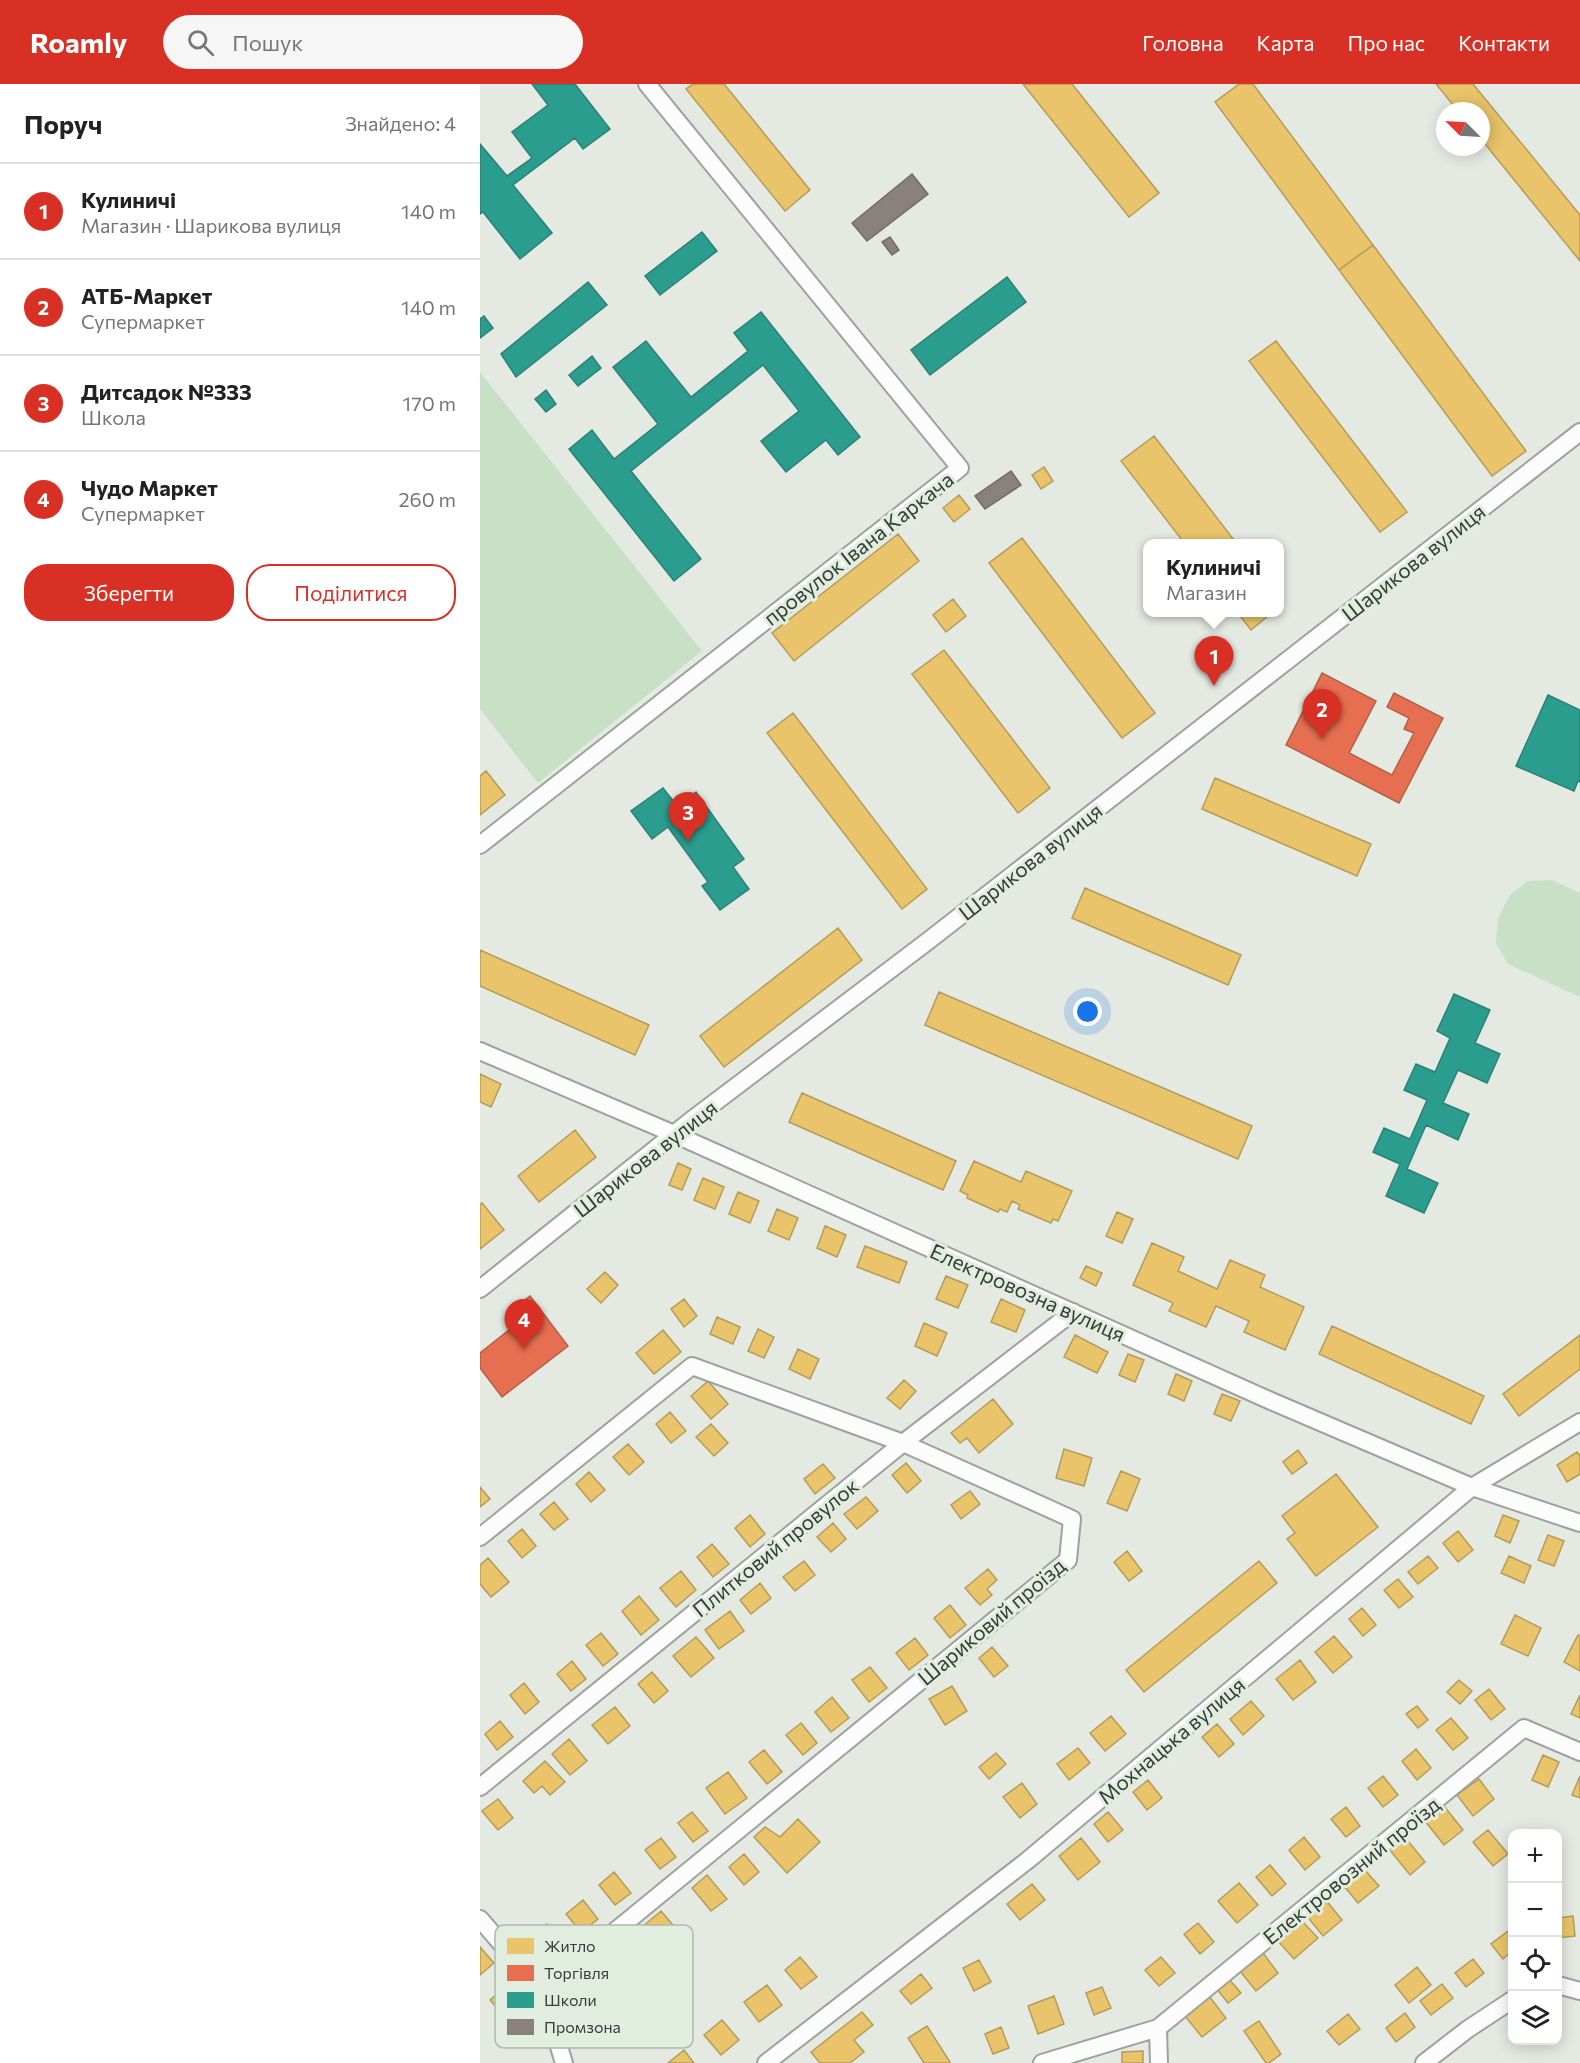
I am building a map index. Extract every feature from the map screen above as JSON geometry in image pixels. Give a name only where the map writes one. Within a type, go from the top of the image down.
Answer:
[{"type":"street","name":"провулок Івана Каркача","points":[[480,845],[960,468],[647,84]]},
{"type":"street","name":"Шарикова вулиця","points":[[480,1289],[674,1134],[928,941],[1580,432]]},
{"type":"street","name":"Електровозна вулиця","points":[[480,1052],[674,1134],[1271,1401],[1472,1487],[1580,1523]]},
{"type":"street","name":"Плитковий провулок","points":[[480,1787],[903,1443],[1073,1312]]},
{"type":"street","name":"Шариковий проїзд","points":[[480,1537],[692,1366],[903,1443],[1072,1519],[1068,1560],[623,1925]]},
{"type":"street","name":"Мохнацька вулиця","points":[[766,2063],[1028,1860],[1472,1487],[1580,1422]]},
{"type":"street","name":"Електровозний проїзд","points":[[1158,2028],[1524,1728],[1580,1752]]},
{"type":"street","points":[[480,1920],[495,1937]]},
{"type":"street","points":[[1562,1986],[1580,1991]]},
{"type":"street","points":[[1424,2063],[1508,2003]]},
{"type":"street","points":[[1042,2063],[1158,2028],[1159,2063]]},
{"type":"street","points":[[559,2048],[564,2063]]},
{"type":"green space","points":[[480,372],[702,651],[538,783],[480,709]]},
{"type":"green space","points":[[1552,880],[1580,893],[1580,997],[1508,964],[1496,943],[1498,918],[1510,895],[1528,881]]},
{"type":"building: Житло","points":[[693,84],[724,84],[810,190],[785,211],[686,89]]},
{"type":"building: Житло","points":[[1023,84],[1072,84],[1159,193],[1129,217]]},
{"type":"building: Житло","points":[[1239,84],[1253,84],[1373,245],[1339,270],[1215,102]]},
{"type":"building: Житло","points":[[1436,84],[1473,84],[1488,102],[1451,102]]},
{"type":"building: Житло","points":[[1490,105],[1580,215],[1580,261],[1490,150]]},
{"type":"building: Житло","points":[[1373,245],[1526,451],[1492,476],[1339,270]]},
{"type":"building: Житло","points":[[1276,341],[1407,512],[1380,532],[1249,361]]},
{"type":"building: Житло","points":[[1154,436],[1233,539],[1181,539],[1121,461]]},
{"type":"building: Житло","points":[[1044,467],[1053,481],[1041,489],[1032,475]]},
{"type":"building: Житло","points":[[959,495],[970,509],[954,522],[943,508]]},
{"type":"building: Житло","points":[[898,534],[919,561],[794,661],[772,633]]},
{"type":"building: Житло","points":[[1022,538],[1155,713],[1122,738],[989,563]]},
{"type":"building: Житло","points":[[953,599],[966,616],[946,632],[933,615]]},
{"type":"building: Житло","points":[[1241,617],[1267,617],[1251,630]]},
{"type":"building: Житло","points":[[944,650],[1050,788],[1018,813],[912,674]]},
{"type":"building: Житло","points":[[793,713],[927,889],[902,909],[767,733]]},
{"type":"building: Житло","points":[[486,771],[505,795],[480,815],[480,776]]},
{"type":"building: Житло","points":[[1215,778],[1371,844],[1357,876],[1202,809]]},
{"type":"building: Житло","points":[[1085,888],[1241,955],[1228,985],[1072,918]]},
{"type":"building: Житло","points":[[838,928],[862,960],[724,1067],[700,1036]]},
{"type":"building: Житло","points":[[480,950],[649,1025],[635,1055],[480,986]]},
{"type":"building: Житло","points":[[939,992],[1252,1126],[1238,1159],[925,1025]]},
{"type":"building: Житло","points":[[480,1074],[501,1084],[491,1107],[480,1102]]},
{"type":"building: Житло","points":[[802,1093],[956,1161],[943,1190],[789,1122]]},
{"type":"building: Житло","points":[[575,1130],[596,1157],[539,1202],[518,1176]]},
{"type":"building: Житло","points":[[974,1161],[1021,1182],[1026,1171],[1072,1191],[1058,1221],[1053,1219],[1051,1223],[1018,1209],[1020,1205],[1012,1201],[1007,1212],[1000,1209],[998,1212],[967,1198],[968,1195],[960,1191]]},
{"type":"building: Житло","points":[[678,1163],[691,1169],[682,1190],[669,1185]]},
{"type":"building: Житло","points":[[703,1178],[724,1187],[715,1209],[694,1200]]},
{"type":"building: Житло","points":[[738,1192],[759,1201],[750,1223],[729,1214]]},
{"type":"building: Житло","points":[[482,1203],[504,1230],[480,1249],[480,1204]]},
{"type":"building: Житло","points":[[777,1209],[798,1218],[789,1240],[768,1231]]},
{"type":"building: Житло","points":[[1117,1212],[1133,1219],[1122,1243],[1106,1236]]},
{"type":"building: Житло","points":[[825,1226],[846,1235],[837,1257],[817,1248]]},
{"type":"building: Житло","points":[[1152,1243],[1184,1257],[1178,1271],[1217,1289],[1230,1260],[1265,1275],[1260,1287],[1304,1307],[1285,1350],[1244,1332],[1249,1321],[1216,1306],[1206,1327],[1169,1311],[1173,1303],[1133,1285]]},
{"type":"building: Житло","points":[[865,1246],[907,1262],[899,1283],[857,1267]]},
{"type":"building: Житло","points":[[1086,1266],[1102,1273],[1096,1286],[1080,1278]]},
{"type":"building: Житло","points":[[605,1272],[618,1285],[601,1303],[587,1289]]},
{"type":"building: Житло","points":[[946,1276],[968,1285],[958,1308],[936,1299]]},
{"type":"building: Житло","points":[[684,1299],[697,1316],[684,1327],[671,1309]]},
{"type":"building: Житло","points":[[1001,1299],[1025,1310],[1016,1332],[991,1322]]},
{"type":"building: Житло","points":[[717,1317],[740,1327],[733,1344],[710,1334]]},
{"type":"building: Житло","points":[[924,1323],[947,1333],[937,1356],[915,1346]]},
{"type":"building: Житло","points":[[1332,1326],[1484,1396],[1471,1424],[1319,1354]]},
{"type":"building: Житло","points":[[758,1329],[774,1337],[764,1358],[748,1351]]},
{"type":"building: Житло","points":[[663,1330],[681,1352],[654,1374],[636,1353]]},
{"type":"building: Житло","points":[[1075,1335],[1108,1352],[1097,1373],[1064,1357]]},
{"type":"building: Житло","points":[[1580,1335],[1580,1369],[1519,1416],[1503,1394]]},
{"type":"building: Житло","points":[[798,1349],[819,1359],[810,1379],[789,1369]]},
{"type":"building: Житло","points":[[1128,1354],[1144,1360],[1135,1382],[1119,1375]]},
{"type":"building: Житло","points":[[1176,1374],[1192,1381],[1184,1401],[1168,1394]]},
{"type":"building: Житло","points":[[904,1380],[916,1391],[900,1409],[887,1398]]},
{"type":"building: Житло","points":[[708,1381],[728,1404],[711,1419],[691,1396]]},
{"type":"building: Житло","points":[[1222,1394],[1240,1401],[1231,1421],[1214,1414]]},
{"type":"building: Житло","points":[[993,1399],[1013,1424],[979,1453],[967,1438],[960,1443],[951,1433]]},
{"type":"building: Житло","points":[[670,1412],[686,1431],[671,1443],[656,1424]]},
{"type":"building: Житло","points":[[711,1424],[728,1443],[714,1456],[696,1437]]},
{"type":"building: Житло","points":[[628,1444],[644,1462],[629,1475],[613,1457]]},
{"type":"building: Житло","points":[[1064,1449],[1092,1458],[1084,1486],[1056,1478]]},
{"type":"building: Житло","points":[[1298,1450],[1307,1463],[1292,1474],[1283,1462]]},
{"type":"building: Житло","points":[[1577,1452],[1580,1456],[1580,1474],[1567,1482],[1557,1465]]},
{"type":"building: Житло","points":[[906,1463],[921,1481],[907,1493],[892,1475]]},
{"type":"building: Житло","points":[[823,1464],[835,1478],[815,1494],[804,1479]]},
{"type":"building: Житло","points":[[1121,1471],[1140,1479],[1127,1511],[1107,1503]]},
{"type":"building: Житло","points":[[589,1472],[605,1490],[591,1502],[576,1484]]},
{"type":"building: Житло","points":[[1336,1474],[1378,1527],[1316,1576],[1287,1539],[1295,1533],[1282,1516]]},
{"type":"building: Житло","points":[[480,1487],[490,1499],[480,1507]]},
{"type":"building: Житло","points":[[970,1491],[980,1504],[961,1519],[951,1505]]},
{"type":"building: Житло","points":[[866,1497],[878,1511],[857,1529],[844,1514]]},
{"type":"building: Житло","points":[[554,1502],[568,1519],[554,1530],[540,1514]]},
{"type":"building: Житло","points":[[750,1515],[765,1534],[750,1547],[735,1528]]},
{"type":"building: Житло","points":[[1503,1515],[1519,1521],[1510,1543],[1495,1536]]},
{"type":"building: Житло","points":[[833,1523],[846,1539],[831,1552],[817,1537]]},
{"type":"building: Житло","points":[[522,1529],[536,1546],[522,1558],[508,1541]]},
{"type":"building: Житло","points":[[1458,1531],[1473,1550],[1458,1562],[1443,1543]]},
{"type":"building: Житло","points":[[1548,1535],[1564,1541],[1554,1566],[1538,1560]]},
{"type":"building: Житло","points":[[712,1544],[729,1564],[713,1577],[697,1557]]},
{"type":"building: Житло","points":[[1127,1551],[1142,1571],[1129,1581],[1114,1562]]},
{"type":"building: Житло","points":[[1428,1556],[1438,1568],[1418,1584],[1408,1572]]},
{"type":"building: Житло","points":[[1509,1556],[1531,1566],[1524,1583],[1501,1573]]},
{"type":"building: Житло","points":[[488,1558],[509,1582],[491,1597],[480,1584],[480,1565]]},
{"type":"building: Житло","points":[[804,1561],[815,1575],[795,1591],[783,1577]]},
{"type":"building: Житло","points":[[1259,1561],[1277,1583],[1144,1692],[1126,1670]]},
{"type":"building: Житло","points":[[988,1569],[997,1580],[987,1589],[992,1595],[980,1605],[965,1588]]},
{"type":"building: Житло","points":[[681,1571],[696,1590],[676,1607],[660,1588]]},
{"type":"building: Житло","points":[[1398,1579],[1413,1597],[1399,1608],[1384,1590]]},
{"type":"building: Житло","points":[[760,1583],[771,1598],[751,1614],[740,1600]]},
{"type":"building: Житло","points":[[639,1596],[659,1620],[641,1635],[622,1611]]},
{"type":"building: Житло","points":[[950,1605],[966,1625],[950,1638],[934,1618]]},
{"type":"building: Житло","points":[[1362,1608],[1376,1625],[1363,1636],[1349,1619]]},
{"type":"building: Житло","points":[[730,1611],[744,1631],[719,1649],[705,1630]]},
{"type":"building: Житло","points":[[1515,1615],[1541,1628],[1528,1656],[1501,1644]]},
{"type":"building: Житло","points":[[601,1633],[618,1654],[603,1666],[586,1645]]},
{"type":"building: Житло","points":[[1578,1635],[1580,1636],[1580,1671],[1564,1662]]},
{"type":"building: Житло","points":[[1334,1636],[1352,1657],[1333,1673],[1315,1652]]},
{"type":"building: Житло","points":[[696,1637],[714,1658],[691,1677],[673,1656]]},
{"type":"building: Житло","points":[[915,1638],[928,1655],[909,1670],[896,1653]]},
{"type":"building: Житло","points":[[992,1647],[1008,1666],[994,1677],[979,1658]]},
{"type":"building: Житло","points":[[1300,1660],[1316,1682],[1293,1700],[1276,1679]]},
{"type":"building: Житло","points":[[572,1661],[586,1679],[571,1691],[557,1674]]},
{"type":"building: Житло","points":[[870,1667],[887,1688],[869,1702],[852,1680]]},
{"type":"building: Житло","points":[[652,1672],[668,1691],[654,1703],[638,1684]]},
{"type":"building: Житло","points":[[1459,1680],[1472,1691],[1460,1704],[1447,1692]]},
{"type":"building: Житло","points":[[524,1683],[539,1702],[525,1714],[510,1695]]},
{"type":"building: Житло","points":[[952,1686],[967,1711],[945,1725],[929,1699]]},
{"type":"building: Житло","points":[[1489,1689],[1505,1709],[1491,1720],[1475,1700]]},
{"type":"building: Житло","points":[[1580,1695],[1580,1718],[1571,1714]]},
{"type":"building: Житло","points":[[832,1697],[849,1718],[831,1732],[815,1712]]},
{"type":"building: Житло","points":[[1251,1701],[1264,1716],[1243,1735],[1230,1719]]},
{"type":"building: Житло","points":[[1417,1706],[1428,1720],[1418,1728],[1406,1714]]},
{"type":"building: Житло","points":[[615,1707],[630,1726],[608,1744],[592,1725]]},
{"type":"building: Житло","points":[[1111,1716],[1126,1734],[1105,1751],[1090,1733]]},
{"type":"building: Житло","points":[[1451,1718],[1468,1738],[1453,1750],[1436,1730]]},
{"type":"building: Житло","points":[[500,1721],[513,1737],[497,1750],[485,1734]]},
{"type":"building: Житло","points":[[801,1723],[817,1743],[803,1755],[786,1735]]},
{"type":"building: Житло","points":[[1217,1724],[1234,1744],[1219,1757],[1202,1737]]},
{"type":"building: Житло","points":[[569,1739],[587,1761],[570,1775],[552,1754]]},
{"type":"building: Житло","points":[[1078,1748],[1090,1763],[1069,1780],[1057,1764]]},
{"type":"building: Житло","points":[[1416,1749],[1431,1768],[1417,1780],[1402,1761]]},
{"type":"building: Житло","points":[[764,1750],[782,1772],[767,1784],[749,1762]]},
{"type":"building: Житло","points":[[996,1753],[1006,1764],[989,1779],[979,1767]]},
{"type":"building: Житло","points":[[1543,1755],[1559,1762],[1548,1787],[1532,1780]]},
{"type":"building: Житло","points":[[545,1761],[565,1782],[550,1795],[542,1786],[534,1793],[523,1781]]},
{"type":"building: Житло","points":[[728,1772],[747,1798],[725,1814],[706,1788]]},
{"type":"building: Житло","points":[[1383,1776],[1398,1795],[1383,1807],[1368,1788]]},
{"type":"building: Житло","points":[[1580,1776],[1580,1798],[1572,1795]]},
{"type":"building: Житло","points":[[1479,1779],[1494,1799],[1473,1816],[1457,1795]]},
{"type":"building: Житло","points":[[1148,1780],[1162,1798],[1147,1810],[1133,1792]]},
{"type":"building: Житло","points":[[1022,1783],[1037,1804],[1020,1818],[1003,1797]]},
{"type":"building: Житло","points":[[498,1799],[513,1818],[498,1830],[482,1811]]},
{"type":"building: Житло","points":[[1444,1806],[1463,1830],[1444,1845],[1425,1821]]},
{"type":"building: Житло","points":[[1346,1807],[1360,1826],[1346,1837],[1331,1819]]},
{"type":"building: Житло","points":[[692,1812],[708,1831],[693,1842],[678,1823]]},
{"type":"building: Житло","points":[[1108,1812],[1123,1830],[1108,1842],[1094,1824]]},
{"type":"building: Житло","points":[[798,1819],[820,1842],[787,1873],[754,1837],[765,1827],[780,1837]]},
{"type":"building: Житло","points":[[1488,1830],[1508,1854],[1493,1866],[1473,1842]]},
{"type":"building: Житло","points":[[1404,1836],[1425,1862],[1410,1875],[1389,1849]]},
{"type":"building: Житло","points":[[1304,1837],[1320,1857],[1305,1870],[1289,1850]]},
{"type":"building: Житло","points":[[661,1838],[676,1857],[660,1869],[645,1850]]},
{"type":"building: Житло","points":[[1081,1838],[1100,1862],[1078,1880],[1059,1856]]},
{"type":"building: Житло","points":[[744,1854],[759,1872],[744,1885],[729,1867]]},
{"type":"building: Житло","points":[[1270,1865],[1286,1884],[1272,1896],[1256,1877]]},
{"type":"building: Житло","points":[[1364,1869],[1379,1886],[1358,1903],[1344,1886]]},
{"type":"building: Житло","points":[[614,1872],[631,1893],[615,1905],[599,1885]]},
{"type":"building: Житло","points":[[707,1875],[727,1899],[711,1911],[692,1888]]},
{"type":"building: Житло","points":[[1239,1883],[1258,1905],[1237,1923],[1218,1901]]},
{"type":"building: Житло","points":[[1032,1884],[1045,1900],[1020,1920],[1007,1904]]},
{"type":"building: Житло","points":[[1325,1899],[1342,1920],[1323,1936],[1306,1915]]},
{"type":"building: Житло","points":[[583,1900],[598,1919],[590,1925],[575,1925],[566,1914]]},
{"type":"building: Житло","points":[[661,1911],[673,1925],[644,1925]]},
{"type":"building: Житло","points":[[1573,1916],[1575,1936],[1562,1938],[1562,1917]]},
{"type":"building: Житло","points":[[1301,1920],[1318,1938],[1294,1959],[1278,1941]]},
{"type":"building: Житло","points":[[1198,1923],[1214,1942],[1200,1954],[1184,1934]]},
{"type":"building: Житло","points":[[1508,1931],[1508,1955],[1503,1959],[1491,1944]]},
{"type":"building: Житло","points":[[480,1947],[494,1963],[480,1975]]},
{"type":"building: Житло","points":[[1263,1953],[1278,1973],[1256,1991],[1240,1971]]},
{"type":"building: Житло","points":[[800,1957],[817,1977],[801,1989],[785,1970]]},
{"type":"building: Житло","points":[[1161,1957],[1175,1973],[1159,1986],[1145,1970]]},
{"type":"building: Житло","points":[[1473,1959],[1484,1973],[1466,1987],[1455,1973]]},
{"type":"building: Житло","points":[[979,1960],[991,1982],[974,1991],[963,1968]]},
{"type":"building: Житло","points":[[1417,1967],[1431,1985],[1409,2003],[1395,1985]]},
{"type":"building: Житло","points":[[921,1974],[932,1988],[911,2004],[900,1991]]},
{"type":"building: Житло","points":[[1228,1978],[1241,1993],[1228,2003],[1216,1988]]},
{"type":"building: Житло","points":[[1442,1984],[1453,1998],[1431,2015],[1420,2001]]},
{"type":"building: Житло","points":[[767,1985],[782,2005],[759,2022],[744,2002]]},
{"type":"building: Житло","points":[[1102,1987],[1111,2008],[1094,2015],[1086,1993]]},
{"type":"building: Житло","points":[[495,1996],[495,2006],[490,2000]]},
{"type":"building: Житло","points":[[1054,1996],[1064,2024],[1038,2034],[1028,2006]]},
{"type":"building: Житло","points":[[1209,1996],[1226,2018],[1202,2037],[1185,2016]]},
{"type":"building: Житло","points":[[862,2012],[873,2025],[854,2040],[864,2052],[850,2063],[820,2063],[811,2052]]},
{"type":"building: Житло","points":[[1405,2013],[1415,2027],[1396,2042],[1386,2028]]},
{"type":"building: Житло","points":[[1348,2014],[1360,2029],[1339,2045],[1327,2031]]},
{"type":"building: Житло","points":[[722,2020],[739,2040],[721,2055],[704,2035]]},
{"type":"building: Житло","points":[[1259,2021],[1281,2054],[1269,2063],[1266,2063],[1244,2031]]},
{"type":"building: Житло","points":[[927,2026],[950,2062],[924,2063],[908,2038]]},
{"type":"building: Житло","points":[[1001,2027],[1009,2048],[993,2054],[985,2034]]},
{"type":"building: Житло","points":[[684,2050],[694,2063],[668,2063]]},
{"type":"building: Житло","points":[[1143,2051],[1143,2063],[1122,2063],[1122,2052]]},
{"type":"building: Торгівля","points":[[1322,673],[1376,701],[1349,753],[1392,775],[1414,733],[1404,729],[1409,718],[1387,707],[1394,693],[1443,718],[1399,803],[1286,745]]},
{"type":"building: Торгівля","points":[[530,1296],[568,1346],[502,1397],[480,1368],[480,1353],[518,1323],[510,1312]]},
{"type":"building: Школи","points":[[532,84],[575,84],[610,129],[583,149],[575,138],[513,185],[552,233],[520,259],[483,212],[480,214],[480,144],[507,176],[532,158],[512,132],[548,105]]},
{"type":"building: Школи","points":[[702,232],[717,251],[660,295],[645,276]]},
{"type":"building: Школи","points":[[1007,277],[1026,302],[930,375],[911,350]]},
{"type":"building: Школи","points":[[588,282],[607,305],[516,377],[501,354]]},
{"type":"building: Школи","points":[[761,312],[860,437],[838,455],[826,440],[786,472],[761,441],[799,411],[763,365],[631,471],[701,559],[674,581],[569,449],[592,430],[614,459],[658,424],[613,367],[646,341],[691,397],[748,351],[734,333]]},
{"type":"building: Школи","points":[[484,316],[493,328],[480,338],[480,319]]},
{"type":"building: Школи","points":[[592,356],[601,368],[578,386],[569,375]]},
{"type":"building: Школи","points":[[546,390],[556,404],[546,412],[535,399]]},
{"type":"building: Школи","points":[[1548,695],[1580,710],[1580,782],[1578,781],[1574,791],[1516,766]]},
{"type":"building: Школи","points":[[663,788],[677,806],[696,792],[744,859],[733,867],[749,889],[720,910],[702,886],[708,882],[668,827],[652,839],[631,811]]},
{"type":"building: Школи","points":[[1454,994],[1490,1010],[1475,1043],[1500,1054],[1487,1083],[1458,1070],[1443,1103],[1469,1114],[1458,1140],[1426,1125],[1407,1169],[1438,1183],[1424,1213],[1386,1196],[1400,1164],[1373,1152],[1384,1128],[1410,1139],[1427,1100],[1404,1090],[1416,1064],[1435,1072],[1450,1038],[1437,1031]]},
{"type":"building: Промзона","points":[[912,174],[928,194],[867,241],[852,223]]},
{"type":"building: Промзона","points":[[890,237],[899,250],[892,255],[882,242]]},
{"type":"building: Промзона","points":[[1011,471],[1021,485],[985,509],[975,496]]},
{"type":"place","name":"Кулиничі","points":[[1214,686]]},
{"type":"place","name":"АТБ-Маркет","points":[[1322,739]]},
{"type":"place","name":"Дитсадок №333","points":[[688,842]]},
{"type":"place","name":"Чудо Маркет","points":[[524,1349]]}]
